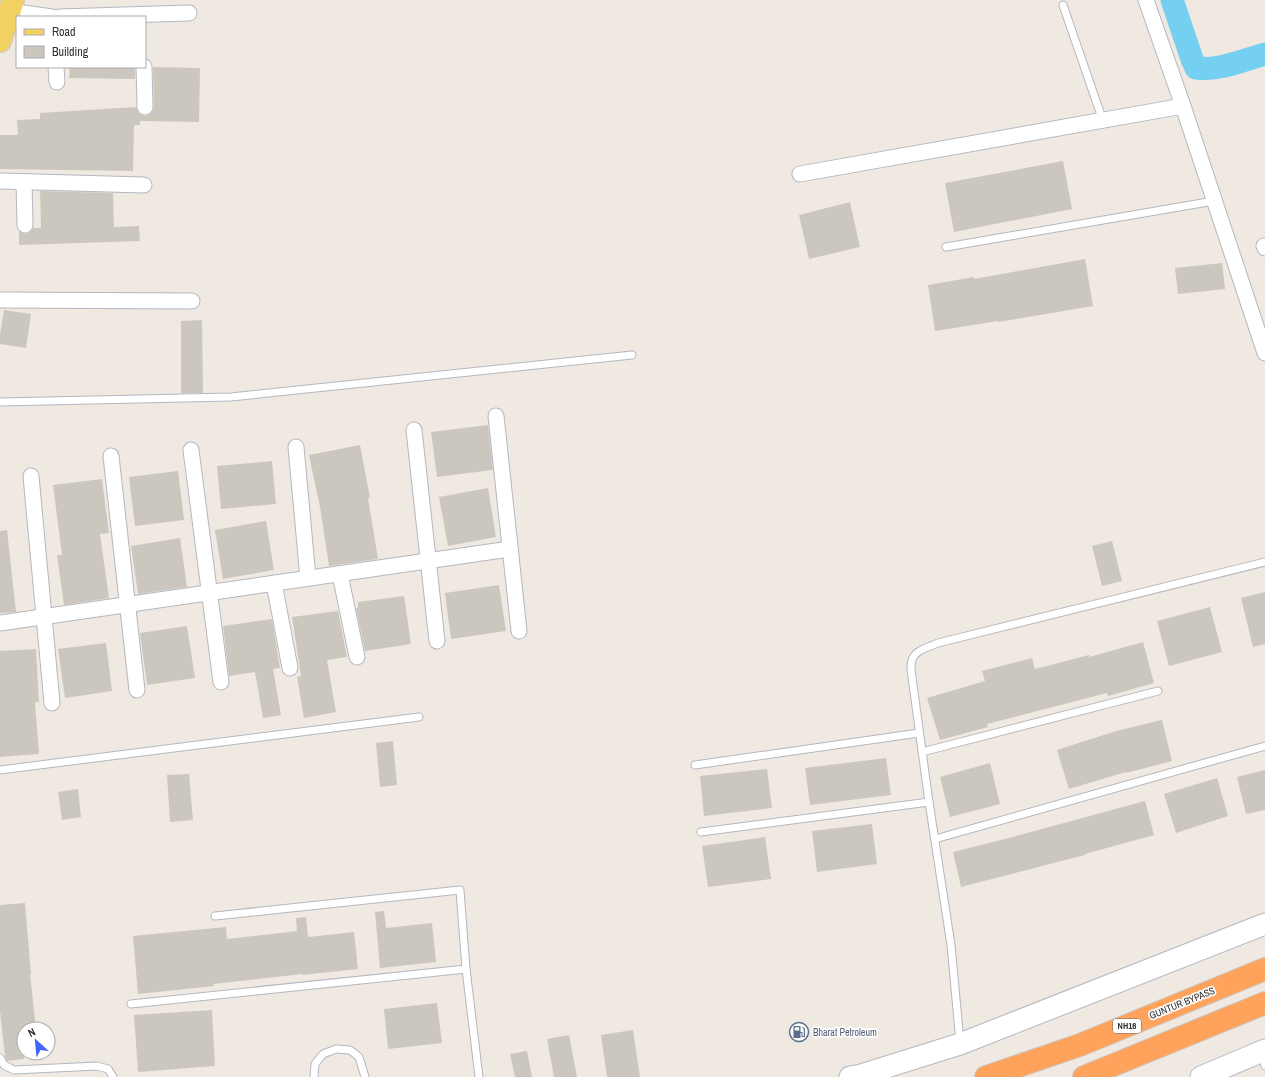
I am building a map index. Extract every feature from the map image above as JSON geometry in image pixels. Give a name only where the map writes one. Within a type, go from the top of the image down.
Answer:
[{"type":"highway","name":"GUNTUR BYPASS","points":[[986,1077],[1080,1045],[1265,969]]},
{"type":"highway","points":[[1084,1077],[1265,1003]]},
{"type":"main road","points":[[0,41],[11,6]]},
{"type":"street","points":[[1146,0],[1265,353]]},
{"type":"street","points":[[11,6],[48,16]]},
{"type":"street","points":[[143,16],[189,12]]},
{"type":"street","points":[[144,68],[145,107]]},
{"type":"street","points":[[800,174],[1183,106]]},
{"type":"street","points":[[0,181],[144,185]]},
{"type":"street","points":[[24,182],[25,225]]},
{"type":"street","points":[[0,300],[192,301]]},
{"type":"street","points":[[496,416],[518,630]]},
{"type":"street","points":[[414,430],[436,641]]},
{"type":"street","points":[[296,447],[308,578]]},
{"type":"street","points":[[191,450],[221,682]]},
{"type":"street","points":[[111,456],[137,690]]},
{"type":"street","points":[[31,476],[52,703]]},
{"type":"street","points":[[0,623],[510,550]]},
{"type":"street","points":[[340,574],[357,657]]},
{"type":"street","points":[[274,583],[290,668]]},
{"type":"street","points":[[850,1077],[862,1075],[960,1044],[1265,924]]},
{"type":"street","points":[[1202,1077],[1264,1056]]},
{"type":"lane","points":[[1063,5],[1103,121]]},
{"type":"lane","points":[[946,247],[1214,200]]},
{"type":"lane","points":[[0,402],[230,397],[632,354]]},
{"type":"lane","points":[[960,1044],[951,945],[919,733],[911,670],[912,660],[916,654],[925,648],[946,642],[1265,562]]},
{"type":"lane","points":[[922,752],[1158,691]]},
{"type":"lane","points":[[0,770],[419,717]]},
{"type":"lane","points":[[695,766],[919,733]]},
{"type":"lane","points":[[935,839],[1265,746]]},
{"type":"lane","points":[[701,832],[929,802]]},
{"type":"lane","points":[[215,916],[460,890],[466,969],[479,1077]]},
{"type":"lane","points":[[131,1004],[466,969]]},
{"type":"lane","points":[[314,1077],[315,1064],[323,1054],[336,1049],[350,1050],[359,1057],[365,1077]]},
{"type":"lane","points":[[0,1058],[4,1066],[14,1070],[98,1066],[108,1069],[113,1077]]},
{"type":"building","points":[[153,67],[200,68],[199,122],[140,121],[140,125],[134,125],[133,171],[0,169],[0,135],[18,135],[17,120],[40,119],[40,113],[136,107],[141,115],[146,116],[150,114],[154,107]]},
{"type":"building","points":[[70,68],[135,68],[135,79],[69,78]]},
{"type":"building","points":[[1063,161],[1072,209],[954,232],[945,183]]},
{"type":"building","points":[[40,191],[113,193],[114,227],[139,226],[140,241],[19,245],[19,231],[26,234],[33,228],[41,228]]},
{"type":"building","points":[[850,202],[860,247],[809,259],[799,215]]},
{"type":"building","points":[[1085,259],[1093,306],[935,331],[928,285],[974,277],[974,279]]},
{"type":"building","points":[[1222,263],[1225,289],[1178,294],[1175,268]]},
{"type":"building","points":[[4,310],[31,314],[26,348],[0,344]]},
{"type":"building","points":[[202,320],[203,393],[181,393],[181,321]]},
{"type":"building","points":[[488,425],[493,470],[437,477],[431,432]]},
{"type":"building","points":[[360,445],[370,498],[368,498],[378,559],[329,566],[320,507],[309,455]]},
{"type":"building","points":[[272,461],[276,504],[221,509],[217,466]]},
{"type":"building","points":[[178,471],[184,520],[135,526],[129,477]]},
{"type":"building","points":[[102,479],[109,533],[100,534],[109,598],[64,605],[57,555],[62,555],[53,485]]},
{"type":"building","points":[[488,488],[496,537],[448,546],[439,497]]},
{"type":"building","points":[[266,521],[274,570],[223,579],[215,530]]},
{"type":"building","points":[[7,530],[16,612],[0,613],[0,531]]},
{"type":"building","points":[[180,538],[187,587],[138,594],[131,546]]},
{"type":"building","points":[[1112,541],[1122,581],[1102,586],[1092,546]]},
{"type":"building","points":[[499,585],[506,631],[451,639],[445,593]]},
{"type":"building","points":[[1265,592],[1265,644],[1253,647],[1241,598]]},
{"type":"building","points":[[404,596],[411,644],[365,651],[356,608],[358,608],[358,602]]},
{"type":"building","points":[[1210,607],[1222,652],[1169,666],[1157,621]]},
{"type":"building","points":[[338,611],[347,657],[327,660],[336,712],[304,718],[297,677],[301,676],[292,617]]},
{"type":"building","points":[[272,619],[280,668],[273,669],[281,715],[263,718],[255,672],[229,676],[223,626]]},
{"type":"building","points":[[187,626],[195,678],[147,685],[140,633]]},
{"type":"building","points":[[1143,642],[1154,683],[1108,696],[1107,693],[987,724],[988,727],[940,740],[927,698],[985,681],[982,671],[1032,658],[1035,669],[1089,655],[1089,657]]},
{"type":"building","points":[[106,643],[112,691],[65,698],[58,649]]},
{"type":"building","points":[[36,649],[39,702],[35,702],[39,754],[0,757],[0,651]]},
{"type":"building","points":[[1162,720],[1172,761],[1126,772],[1069,789],[1057,750],[1116,731]]},
{"type":"building","points":[[393,741],[397,785],[380,787],[376,743]]},
{"type":"building","points":[[886,758],[891,795],[810,805],[805,768]]},
{"type":"building","points":[[990,763],[1000,804],[950,817],[940,777]]},
{"type":"building","points":[[767,769],[772,808],[704,816],[700,776]]},
{"type":"building","points":[[1265,770],[1265,810],[1246,814],[1237,777]]},
{"type":"building","points":[[189,774],[193,820],[170,822],[167,775]]},
{"type":"building","points":[[1217,778],[1228,816],[1176,833],[1164,794]]},
{"type":"building","points":[[78,789],[81,817],[62,820],[58,792]]},
{"type":"building","points":[[1145,801],[1154,835],[1085,855],[961,887],[953,852]]},
{"type":"building","points":[[872,824],[877,864],[817,872],[812,831]]},
{"type":"building","points":[[765,837],[771,879],[708,887],[702,846]]},
{"type":"building","points":[[25,903],[35,1021],[16,1021],[16,1060],[7,1061],[5,1056],[0,1011],[0,905]]},
{"type":"building","points":[[384,911],[386,928],[432,923],[436,962],[380,968],[375,912]]},
{"type":"building","points":[[306,917],[308,937],[354,932],[358,969],[213,984],[214,986],[138,994],[133,936],[226,927],[227,939],[297,931],[296,918]]},
{"type":"building","points":[[437,1003],[442,1043],[388,1049],[384,1009]]},
{"type":"building","points":[[212,1010],[215,1066],[138,1072],[134,1015]]},
{"type":"building","points":[[633,1030],[640,1077],[607,1077],[601,1035]]},
{"type":"building","points":[[569,1035],[577,1077],[554,1077],[547,1039]]},
{"type":"building","points":[[527,1051],[532,1077],[515,1077],[510,1054]]},
{"type":"waterway","points":[[1172,0],[1196,68],[1213,68],[1240,62],[1265,54]]},
{"type":"place","name":"Bharat Petroleum","points":[[799,1032]]}]
